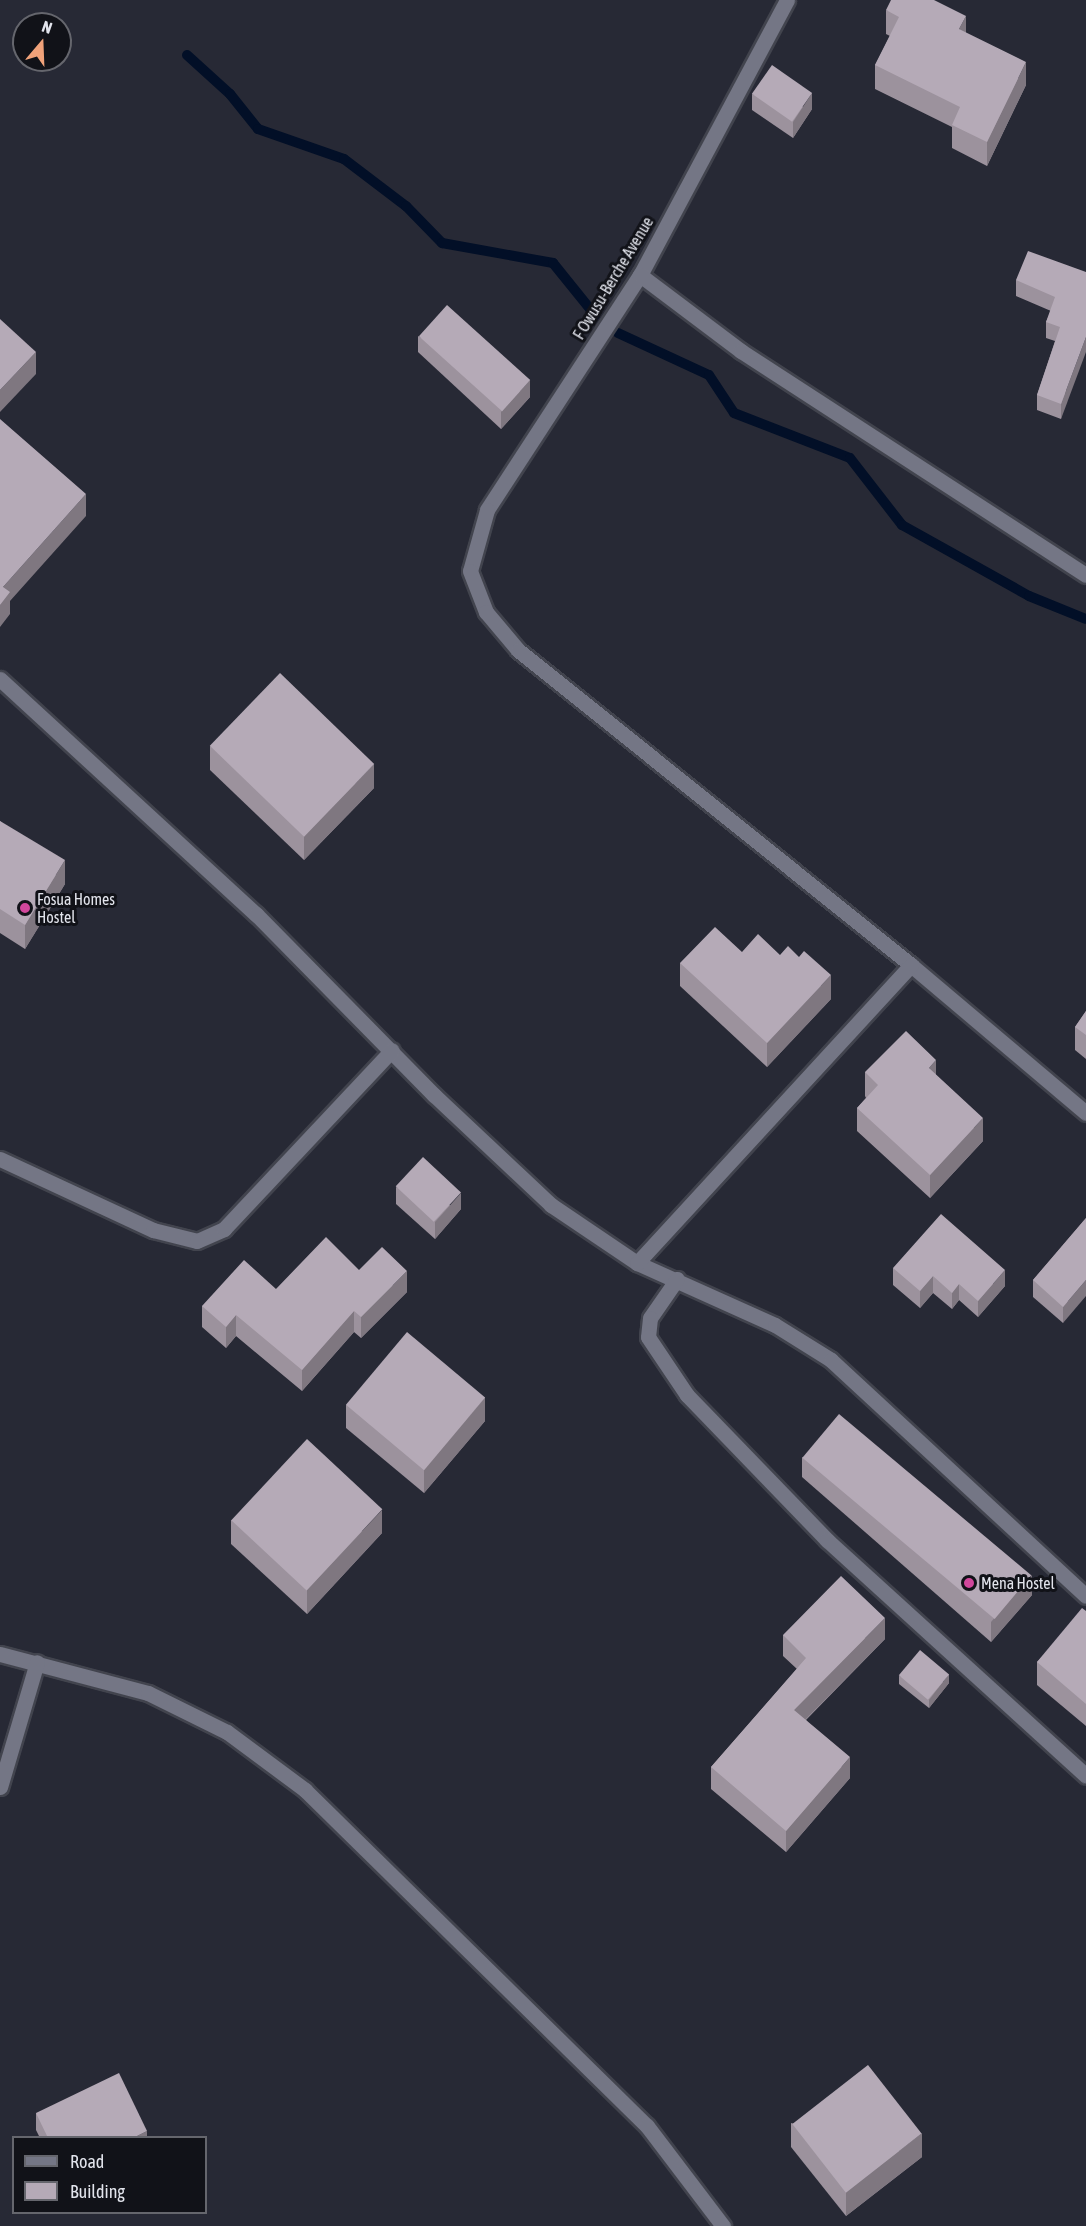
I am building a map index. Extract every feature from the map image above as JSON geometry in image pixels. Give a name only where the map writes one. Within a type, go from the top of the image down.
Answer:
[{"type":"street","name":"F Owusu-Berche Avenue","points":[[787,0],[640,275],[487,510],[470,571],[486,612],[518,650],[911,965]]},
{"type":"street","points":[[640,275],[741,351],[1086,575]]},
{"type":"street","points":[[0,679],[256,914],[551,1204],[637,1263],[775,1325],[831,1360],[1086,1596]]},
{"type":"street","points":[[637,1263],[911,965],[1086,1113]]},
{"type":"street","points":[[0,1159],[153,1230],[197,1241],[224,1229],[392,1050]]},
{"type":"street","points":[[677,1279],[650,1318],[648,1337],[687,1395],[827,1540],[1086,1776]]},
{"type":"street","points":[[0,1654],[148,1693],[227,1732],[305,1791],[647,2126],[723,2226]]},
{"type":"street","points":[[0,1787],[37,1662]]},
{"type":"building","points":[[891,0],[934,0],[966,16],[959,29],[1026,62],[987,142],[952,125],[960,107],[875,65],[899,17],[886,10]]},
{"type":"building","points":[[772,65],[812,93],[792,122],[752,94]]},
{"type":"building","points":[[1028,251],[1086,272],[1086,337],[1061,404],[1037,395],[1060,327],[1046,322],[1055,297],[1016,280]]},
{"type":"building","points":[[447,305],[530,380],[502,411],[419,336]]},
{"type":"building","points":[[0,319],[36,352],[0,390]]},
{"type":"building","points":[[0,419],[86,494],[3,587],[10,592],[0,605]]},
{"type":"building","points":[[280,673],[374,764],[304,837],[210,746]]},
{"type":"building","name":"Fosua Homes Hostel","points":[[0,821],[65,860],[25,925],[0,909]]},
{"type":"building","points":[[715,927],[742,952],[758,934],[780,955],[788,946],[799,957],[804,951],[831,975],[767,1043],[680,963]]},
{"type":"building","points":[[1086,1011],[1086,1035],[1075,1027]]},
{"type":"building","points":[[906,1031],[936,1060],[929,1068],[983,1118],[930,1175],[857,1108],[878,1085],[865,1072]]},
{"type":"building","points":[[423,1157],[461,1192],[434,1222],[396,1186]]},
{"type":"building","points":[[941,1214],[1005,1270],[978,1301],[959,1284],[952,1293],[933,1276],[920,1291],[893,1268]]},
{"type":"building","points":[[1086,1218],[1086,1280],[1063,1307],[1033,1280]]},
{"type":"building","points":[[326,1237],[359,1270],[382,1247],[407,1271],[361,1317],[354,1311],[302,1370],[236,1315],[226,1327],[202,1306],[244,1260],[276,1289]]},
{"type":"building","points":[[407,1332],[485,1398],[424,1470],[346,1405]]},
{"type":"building","points":[[839,1414],[1031,1575],[995,1619],[802,1458]]},
{"type":"building","points":[[307,1439],[382,1509],[307,1590],[231,1520]]},
{"type":"building","points":[[841,1576],[885,1618],[794,1710],[850,1757],[786,1831],[711,1767],[806,1658],[783,1635]]},
{"type":"building","points":[[1082,1608],[1086,1611],[1086,1704],[1037,1662]]},
{"type":"building","points":[[920,1650],[949,1674],[928,1700],[899,1675]]},
{"type":"building","points":[[868,2065],[922,2134],[846,2193],[792,2124]]},
{"type":"building","points":[[119,2073],[147,2131],[137,2136],[47,2136],[36,2113]]},
{"type":"waterway","points":[[187,55],[230,94],[258,129],[344,159],[406,206],[442,243],[553,263],[595,315]]},
{"type":"waterway","points":[[618,333],[709,375],[734,413],[850,458],[902,525],[1029,596],[1086,619]]},
{"type":"place","name":"Fosua Homes Hostel","points":[[25,908]]},
{"type":"place","name":"Mena Hostel","points":[[969,1583]]}]
